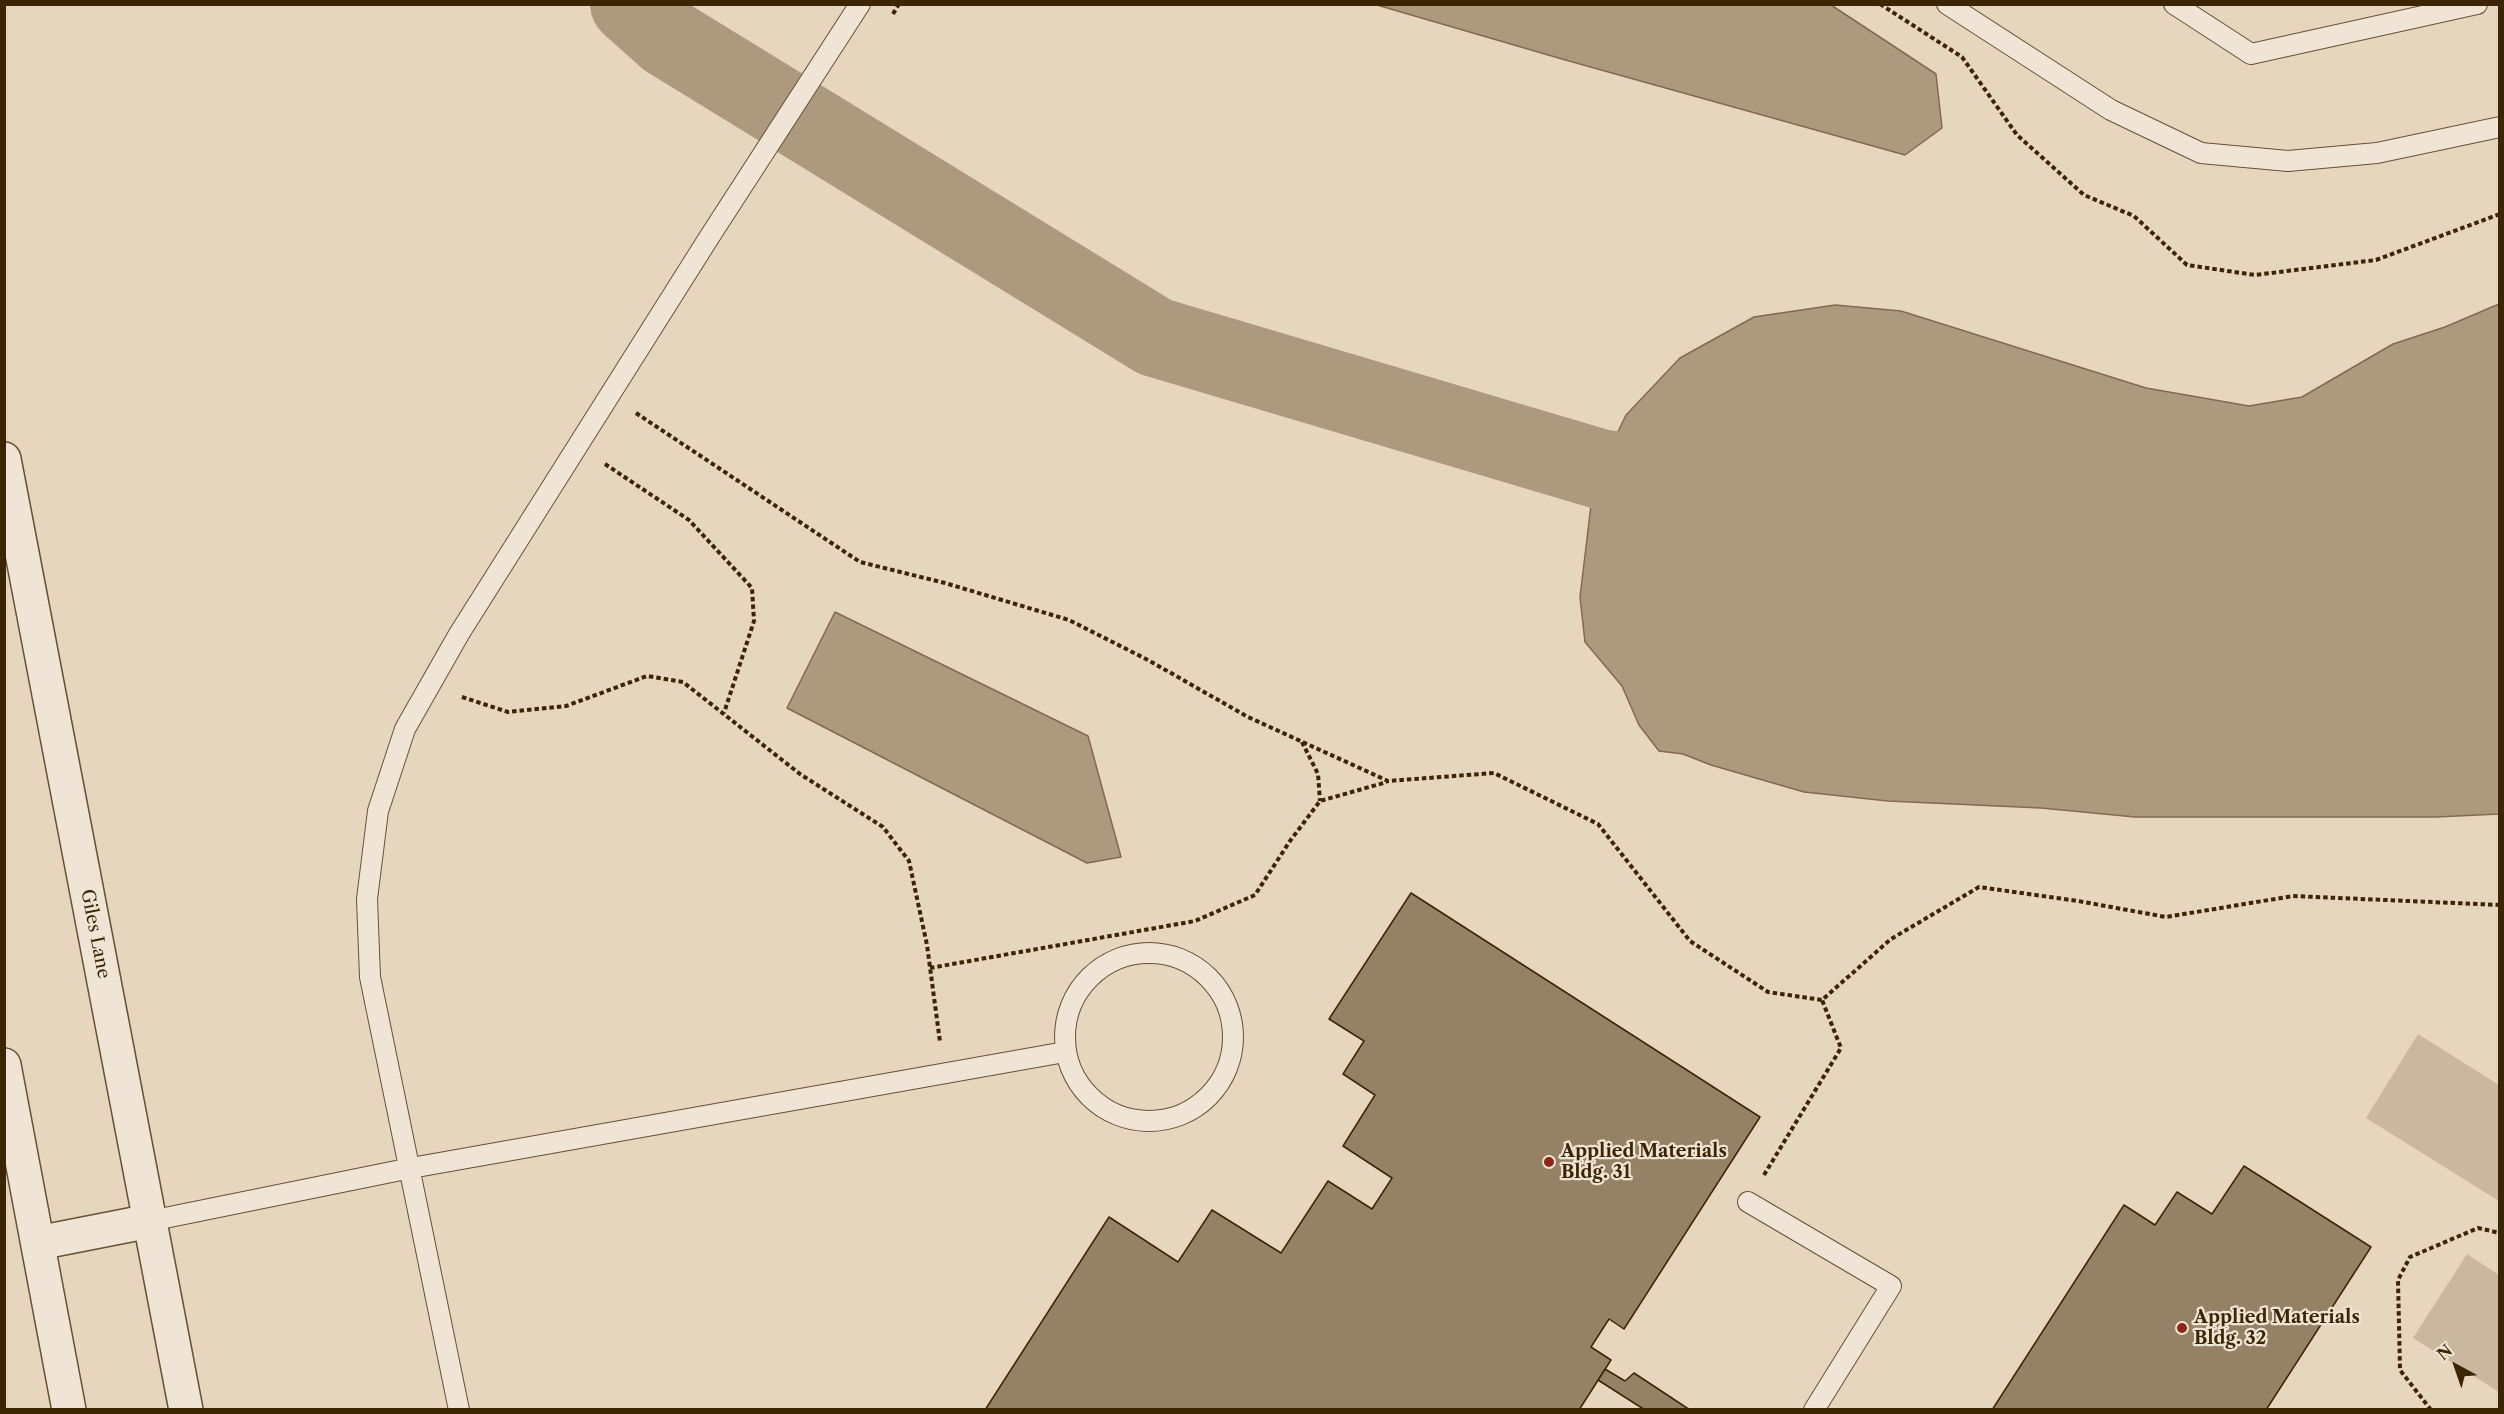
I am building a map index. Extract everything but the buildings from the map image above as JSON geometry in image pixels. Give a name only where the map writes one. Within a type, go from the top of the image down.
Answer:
[{"type":"street","name":"Giles Lane","points":[[4,459],[186,1410]]},
{"type":"street","points":[[4,1065],[69,1410]]},
{"type":"street","points":[[38,1243],[150,1221]]},
{"type":"lane","points":[[459,1410],[370,977],[367,900],[378,811],[405,729],[459,634],[710,236],[860,4]]},
{"type":"lane","points":[[1947,4],[2111,110],[2201,153],[2288,160],[2377,153],[2499,127]]},
{"type":"lane","points":[[2174,4],[2251,54],[2477,4]]},
{"type":"lane","points":[[1149,953],[1178,958],[1203,973],[1222,995],[1232,1022],[1232,1048],[1224,1074],[1209,1096],[1188,1112],[1164,1120],[1137,1121],[1112,1113],[1090,1098],[1074,1077],[1065,1052],[1066,1023],[1076,995],[1095,972],[1120,958],[1149,953]]},
{"type":"lane","points":[[150,1221],[411,1168],[1065,1052]]},
{"type":"lane","points":[[1748,1202],[1891,1286],[1814,1410]]},
{"type":"path","points":[[1880,4],[1962,57],[2017,135],[2084,195],[2134,216],[2187,265],[2254,275],[2376,260],[2499,214]]},
{"type":"path","points":[[642,403],[636,413],[860,562],[945,583],[1069,620],[1148,660],[1248,717],[1388,781]]},
{"type":"path","points":[[598,474],[611,454]]},
{"type":"path","points":[[604,464],[689,520],[752,588],[754,621],[724,713]]},
{"type":"path","points":[[465,686],[459,696],[508,712],[566,706],[647,676],[683,682],[800,774],[883,827],[909,861],[930,968],[941,1048]]},
{"type":"path","points":[[1302,742],[1318,774],[1320,801]]},
{"type":"path","points":[[930,968],[1195,921],[1254,896],[1290,841],[1320,801],[1388,781],[1494,773],[1598,824],[1690,941],[1768,992],[1822,1000],[1891,939],[1979,887],[2078,901],[2166,917],[2293,896],[2499,905]]},
{"type":"path","points":[[1748,1202],[1841,1048],[1822,1000]]},
{"type":"path","points":[[2431,1410],[2400,1370],[2398,1280],[2410,1257],[2478,1228],[2499,1233]]},
{"type":"shaded area","points":[[1377,5],[1831,5],[1936,74],[1942,128],[1905,155]]},
{"type":"shaded area","points":[[2499,304],[2499,814],[2436,817],[2135,817],[2041,808],[1888,801],[1804,792],[1711,765],[1683,754],[1659,751],[1639,725],[1622,686],[1585,642],[1580,597],[1592,497],[1600,469],[1626,415],[1680,358],[1754,317],[1835,305],[1901,311],[2146,388],[2249,406],[2302,397],[2393,344],[2445,327]]},
{"type":"shaded area","points":[[835,612],[1088,736],[1121,857],[1087,863],[787,708]]},
{"type":"shaded area","points":[[2418,1034],[2499,1085],[2499,1201],[2366,1118]]},
{"type":"shaded area","points":[[2467,1254],[2499,1275],[2499,1392],[2413,1338]]},
{"type":"waterway","points":[[630,4],[668,38],[1155,337],[1600,469],[1710,486]]},
{"type":"place","name":"Applied Materials Bldg. 31","points":[[1549,1162]]},
{"type":"place","name":"Applied Materials Bldg. 32","points":[[2182,1328]]}]
